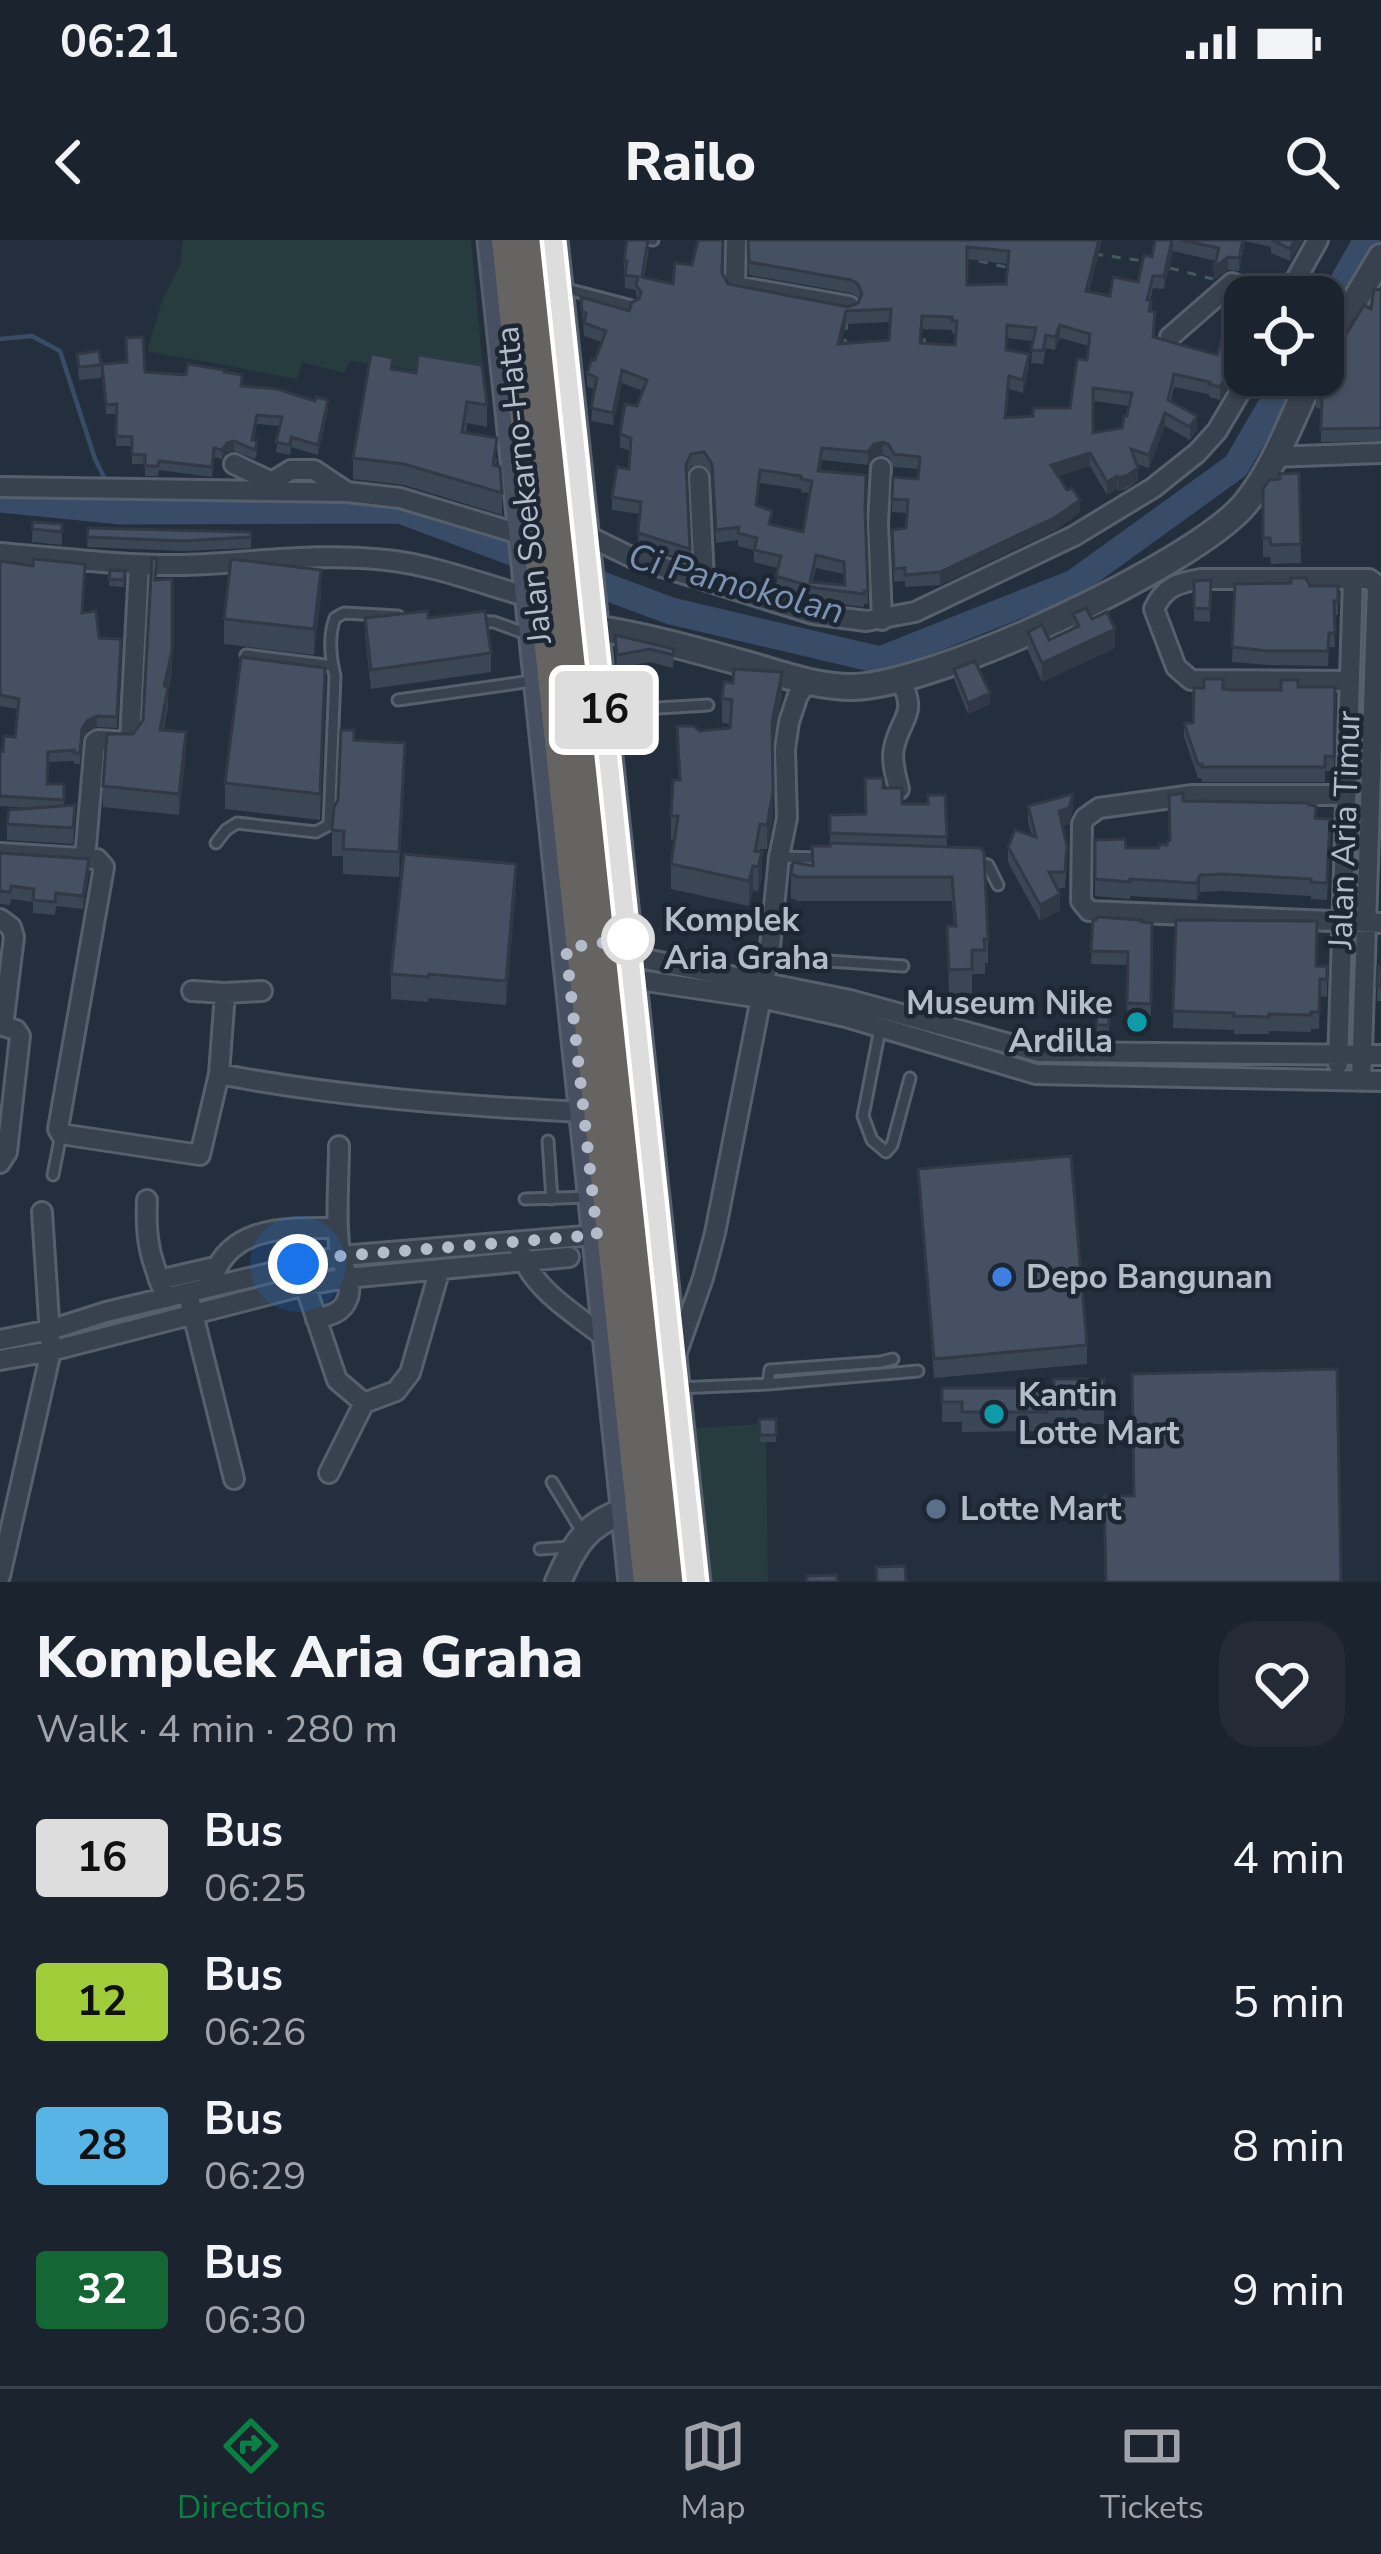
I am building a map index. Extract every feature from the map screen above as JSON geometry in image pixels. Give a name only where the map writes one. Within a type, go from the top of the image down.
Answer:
[{"type":"highway","name":"Jalan Soekarno-Hatta","points":[[533,242],[552,543]]},
{"type":"highway","name":"Jalan Soekarno-Hatta","points":[[533,242],[552,543],[640,1217],[678,1582]]},
{"type":"highway","points":[[517,472],[552,543]]},
{"type":"highway","name":"Jalan Soekarno-Hatta","points":[[615,1027],[649,1582]]},
{"type":"highway","points":[[640,1217],[660,1260]]},
{"type":"main road","name":"Jalan Soekarno-Hatta","points":[[492,240],[517,472]]},
{"type":"main road","points":[[533,242],[558,287],[552,543],[560,602]]},
{"type":"main road","name":"Jalan Soekarno-Hatta","points":[[560,602],[533,637],[538,680],[605,965]]},
{"type":"main road","name":"Jalan Soekarno-Hatta","points":[[560,602],[604,711],[605,965],[583,1112],[633,1582]]},
{"type":"main road","name":"Jalan Soekarno-Hatta","points":[[615,1027],[660,1260],[674,1376]]},
{"type":"main road","points":[[674,1376],[695,1582]]},
{"type":"street","points":[[736,240],[735,286],[849,306]]},
{"type":"street","points":[[1298,276],[1318,240]]},
{"type":"street","points":[[1344,319],[1381,257]]},
{"type":"street","points":[[1170,337],[1224,291]]},
{"type":"street","points":[[0,488],[347,491],[400,498],[552,543],[633,558],[813,614],[882,620],[915,612],[999,574],[1153,488],[1197,453],[1237,396]]},
{"type":"street","points":[[0,553],[139,565],[344,556],[391,560],[560,602],[637,634],[808,682],[854,687],[900,680],[1025,632],[1183,554],[1245,504],[1303,396]]},
{"type":"street","points":[[1274,457],[1381,453]]},
{"type":"street","points":[[234,464],[272,482],[291,470],[314,470],[347,491]]},
{"type":"street","points":[[881,468],[882,620]]},
{"type":"street","points":[[698,477],[704,579]]},
{"type":"street","points":[[85,858],[95,742],[130,739],[139,565]]},
{"type":"street","points":[[1350,680],[1191,680],[1176,668],[1154,609],[1160,594],[1181,582],[1353,579]]},
{"type":"street","name":"Jalan Aria Timur","points":[[1337,1081],[1353,579],[1372,579],[1376,585],[1371,1081]]},
{"type":"street","points":[[899,789],[892,751],[910,710],[900,680]]},
{"type":"street","points":[[674,1376],[715,1233],[769,957],[787,818],[785,749],[798,695],[808,682]]},
{"type":"street","points":[[1348,742],[1372,744]]},
{"type":"street","points":[[1346,795],[1193,795],[1099,808],[1082,824],[1079,895],[1089,910],[1374,923]]},
{"type":"street","points":[[0,854],[97,859],[104,867],[58,1129],[61,1134],[199,1156],[219,1074],[225,993]]},
{"type":"street","points":[[0,919],[9,923],[14,937],[2,1025],[20,1036],[7,1152],[0,1162]]},
{"type":"street","points":[[605,965],[762,990],[1039,1052],[1371,1055]]},
{"type":"street","points":[[192,991],[262,991]]},
{"type":"street","points":[[848,1008],[880,1029],[1036,1074],[1371,1081]]},
{"type":"street","points":[[1036,1074],[1039,1052]]},
{"type":"street","points":[[219,1074],[371,1098],[583,1112]]},
{"type":"street","points":[[316,1319],[333,1315],[347,1302],[350,1285],[340,1256],[339,1146]]},
{"type":"street","points":[[147,1200],[146,1236],[163,1289]]},
{"type":"street","points":[[3,1576],[52,1352],[42,1212]]},
{"type":"street","points":[[163,1289],[188,1292],[212,1277],[227,1252],[262,1233],[338,1228]]},
{"type":"street","points":[[0,1360],[52,1352],[306,1285],[440,1269],[597,1235]]},
{"type":"street","points":[[520,1251],[540,1283],[607,1339]]},
{"type":"street","points":[[0,1340],[50,1330],[163,1289],[340,1256],[520,1251],[569,1257]]},
{"type":"street","points":[[298,1264],[337,1379],[364,1403]]},
{"type":"street","points":[[329,1473],[364,1403],[396,1391],[410,1373],[440,1269]]},
{"type":"street","points":[[188,1292],[234,1479]]},
{"type":"street","points":[[558,1582],[580,1542],[604,1518],[626,1511]]},
{"type":"lane","points":[[558,287],[632,306]]},
{"type":"lane","points":[[216,843],[237,823],[316,832],[329,825],[335,618],[413,617]]},
{"type":"lane","points":[[453,620],[494,622],[533,637]]},
{"type":"lane","points":[[246,655],[333,666]]},
{"type":"lane","points":[[398,700],[538,680]]},
{"type":"lane","points":[[604,711],[708,705]]},
{"type":"lane","points":[[779,857],[839,858]]},
{"type":"lane","points":[[955,862],[988,865],[998,885]]},
{"type":"lane","points":[[769,957],[903,966]]},
{"type":"lane","points":[[880,1029],[863,1116],[872,1140],[886,1152],[910,1078]]},
{"type":"lane","points":[[52,1175],[61,1134]]},
{"type":"lane","points":[[548,1141],[553,1199]]},
{"type":"lane","points":[[525,1199],[592,1197]]},
{"type":"lane","points":[[768,1384],[770,1370],[893,1359]]},
{"type":"lane","points":[[674,1376],[768,1384],[919,1371]]},
{"type":"lane","points":[[540,1549],[580,1542],[552,1482]]},
{"type":"path","points":[[1091,253],[1132,258],[1224,282]]},
{"type":"path","points":[[969,258],[1015,268]]},
{"type":"path","points":[[849,306],[845,342],[859,344]]},
{"type":"path","points":[[912,347],[923,349],[927,316]]},
{"type":"green space","points":[[183,240],[471,240],[484,380],[350,361],[344,373],[302,362],[297,379],[147,351],[162,301],[180,265]]},
{"type":"green space","points":[[766,1424],[768,1582],[711,1582],[694,1428]]},
{"type":"building","points":[[627,240],[648,240],[642,277],[673,284],[675,263],[692,265],[698,240],[723,240],[722,273],[728,284],[848,307],[858,303],[862,294],[858,284],[749,262],[748,240],[1099,240],[1086,291],[1110,296],[1113,277],[1138,282],[1144,255],[1152,257],[1155,240],[1172,240],[1164,276],[1153,276],[1147,300],[1151,301],[1149,311],[1155,312],[1153,337],[1217,355],[1224,329],[1224,380],[1220,387],[1174,374],[1168,400],[1197,416],[1190,427],[1165,413],[1149,455],[1131,449],[1138,468],[1107,482],[1090,453],[1051,465],[1067,490],[1072,488],[1080,500],[1056,517],[940,572],[905,575],[905,568],[894,569],[892,530],[906,528],[908,500],[892,499],[893,477],[918,479],[920,457],[894,454],[883,442],[868,452],[822,448],[818,471],[866,475],[868,591],[816,588],[776,576],[781,556],[754,550],[757,538],[738,533],[739,527],[716,530],[712,464],[704,452],[691,454],[686,464],[690,549],[638,533],[641,502],[612,497],[617,467],[629,469],[631,438],[620,434],[625,404],[637,406],[647,380],[622,370],[613,413],[591,408],[597,378],[587,373],[606,331],[584,323],[581,297],[629,311],[641,292],[638,277],[625,275]],"holes":[[[967,247],[1009,251],[1006,284],[967,285]],[[891,309],[889,340],[838,344],[846,311]],[[922,316],[957,321],[955,345],[920,343]],[[1007,325],[1036,328],[1031,350],[1043,351],[1046,335],[1055,337],[1060,325],[1090,334],[1087,360],[1077,359],[1070,408],[1033,408],[1033,416],[1005,418],[1009,376],[1023,380],[1029,354],[1006,350]],[[1093,388],[1132,393],[1122,428],[1093,433]],[[760,470],[812,481],[803,532],[769,524],[772,511],[756,505]],[[816,555],[844,562],[845,585],[810,582]]]},
{"type":"building","points":[[1181,240],[1243,240],[1239,258],[1228,257],[1214,268],[1219,248]]},
{"type":"building","points":[[1272,240],[1295,240],[1290,249]]},
{"type":"building","points":[[1374,289],[1381,290],[1381,428],[1321,429],[1322,396],[1344,396],[1344,338],[1364,305],[1371,309]]},
{"type":"building","points":[[143,337],[145,372],[186,375],[188,364],[242,375],[241,386],[328,400],[318,445],[291,437],[290,445],[276,442],[282,417],[257,415],[255,450],[234,441],[222,450],[214,448],[212,467],[159,461],[158,466],[145,466],[145,455],[132,454],[132,437],[116,436],[117,404],[106,405],[102,364],[127,362],[126,338]]},
{"type":"building","points":[[99,351],[101,365],[79,367],[77,354]]},
{"type":"building","points":[[371,354],[393,358],[391,369],[416,373],[418,355],[482,365],[487,405],[467,402],[462,432],[497,438],[493,465],[500,467],[502,493],[404,464],[353,458]]},
{"type":"building","points":[[1299,473],[1301,544],[1271,545],[1270,538],[1263,538],[1263,489],[1269,480],[1280,479],[1279,474]]},
{"type":"building","points":[[33,522],[62,524],[62,532],[32,529]]},
{"type":"building","points":[[88,528],[251,532],[251,537],[184,541],[87,537]]},
{"type":"building","points":[[152,558],[157,558],[155,580],[172,579],[172,651],[160,730],[186,732],[179,794],[103,786],[107,734],[133,734],[143,720]]},
{"type":"building","points":[[33,559],[85,564],[82,613],[96,611],[99,638],[121,639],[117,717],[97,716],[87,721],[80,753],[48,752],[47,784],[64,784],[64,800],[0,796],[0,750],[4,736],[15,737],[19,699],[0,695],[0,561],[33,566]]},
{"type":"building","points":[[231,559],[321,570],[314,629],[224,619]]},
{"type":"building","points":[[110,570],[125,571],[124,580],[109,579]]},
{"type":"building","points":[[1291,578],[1306,578],[1310,586],[1338,586],[1335,633],[1329,633],[1328,651],[1232,647],[1235,584],[1291,583]]},
{"type":"building","points":[[1211,580],[1210,609],[1194,608],[1194,581]]},
{"type":"building","points":[[1086,608],[1092,619],[1107,612],[1115,629],[1042,663],[1028,632],[1042,625],[1049,640],[1079,626],[1073,614]]},
{"type":"building","points":[[428,611],[428,618],[485,611],[491,653],[371,670],[365,618]]},
{"type":"building","points":[[615,635],[674,649],[673,655],[650,649],[617,655]]},
{"type":"building","points":[[241,657],[325,668],[320,794],[225,783]]},
{"type":"building","points":[[975,661],[990,693],[968,703],[954,669]]},
{"type":"building","points":[[734,669],[782,672],[772,723],[773,792],[767,825],[760,824],[755,851],[762,852],[758,867],[753,866],[749,881],[671,864],[678,816],[671,816],[673,780],[680,780],[677,726],[694,726],[700,731],[730,728],[732,700],[722,698],[724,682],[733,683]]},
{"type":"building","points":[[1204,679],[1223,679],[1223,689],[1232,690],[1281,690],[1281,680],[1298,680],[1298,687],[1335,687],[1334,757],[1325,756],[1325,767],[1202,767],[1184,723],[1193,723],[1194,688],[1204,688]]},
{"type":"building","points":[[341,730],[354,730],[354,740],[405,743],[399,852],[343,849],[344,831],[332,830]]},
{"type":"building","points":[[865,778],[883,778],[883,788],[902,788],[902,804],[928,804],[928,795],[945,795],[947,837],[830,833],[830,815],[866,814]]},
{"type":"building","points":[[1183,793],[1183,801],[1316,806],[1315,818],[1330,819],[1327,883],[1223,874],[1200,875],[1197,883],[1095,879],[1095,840],[1125,839],[1126,848],[1167,845],[1169,795]]},
{"type":"building","points":[[1073,794],[1069,808],[1059,811],[1067,846],[1065,872],[1049,872],[1060,894],[1040,905],[1008,847],[1015,830],[1036,837],[1028,806]]},
{"type":"building","points":[[75,805],[73,828],[7,824],[9,810]]},
{"type":"building","points":[[812,846],[981,848],[988,939],[984,939],[985,950],[972,950],[972,969],[949,970],[947,926],[956,926],[952,877],[791,874],[793,862],[813,866]]},
{"type":"building","points":[[0,853],[89,859],[83,896],[56,893],[55,902],[33,900],[34,889],[11,886],[10,892],[0,891]]},
{"type":"building","points":[[404,854],[516,864],[506,981],[391,974]]},
{"type":"building","points":[[1097,917],[1152,923],[1151,1004],[1127,1003],[1128,952],[1091,951]]},
{"type":"building","points":[[1176,920],[1317,921],[1316,966],[1327,966],[1327,979],[1320,979],[1319,1012],[1269,1017],[1173,1011]]},
{"type":"building","points":[[1096,999],[1109,999],[1109,1025],[1097,1025]]},
{"type":"building","name":"Depo Bangunan","points":[[1071,1156],[1087,1345],[934,1359],[918,1169]]},
{"type":"building","points":[[1337,1369],[1341,1582],[1106,1582],[1104,1496],[1134,1496],[1132,1374]]},
{"type":"building","points":[[1054,1379],[1104,1379],[1104,1404],[1047,1405],[1047,1412],[962,1412],[962,1402],[942,1402],[942,1388],[1054,1388]]},
{"type":"building","points":[[759,1419],[776,1419],[776,1435],[760,1435]]},
{"type":"building","points":[[905,1566],[906,1582],[877,1582],[876,1567]]},
{"type":"building","points":[[837,1575],[837,1582],[807,1582],[807,1576]]},
{"type":"waterway","name":"Ci Pamokolan","points":[[1344,280],[1367,240]]},
{"type":"waterway","points":[[0,339],[32,336],[60,351],[107,483]]},
{"type":"waterway","name":"Ci Pamokolan","points":[[0,499],[121,511],[400,510],[671,611],[880,660],[1074,583],[1236,466],[1277,396]]},
{"type":"waterway","points":[[112,493],[121,511]]},
{"type":"bus line","name":"16","points":[[553,240],[696,1582]]},
{"type":"place","name":"Komplek Aria Graha","points":[[628,939]]},
{"type":"place","name":"Museum Nike Ardilla","points":[[1137,1022]]},
{"type":"place","name":"Depo Bangunan","points":[[1002,1277]]},
{"type":"place","name":"Kantin Lotte Mart","points":[[994,1414]]},
{"type":"place","name":"Lotte Mart","points":[[936,1509]]},
{"type":"route","points":[[298,1264],[340,1256],[597,1235],[566,948],[628,939]]}]
